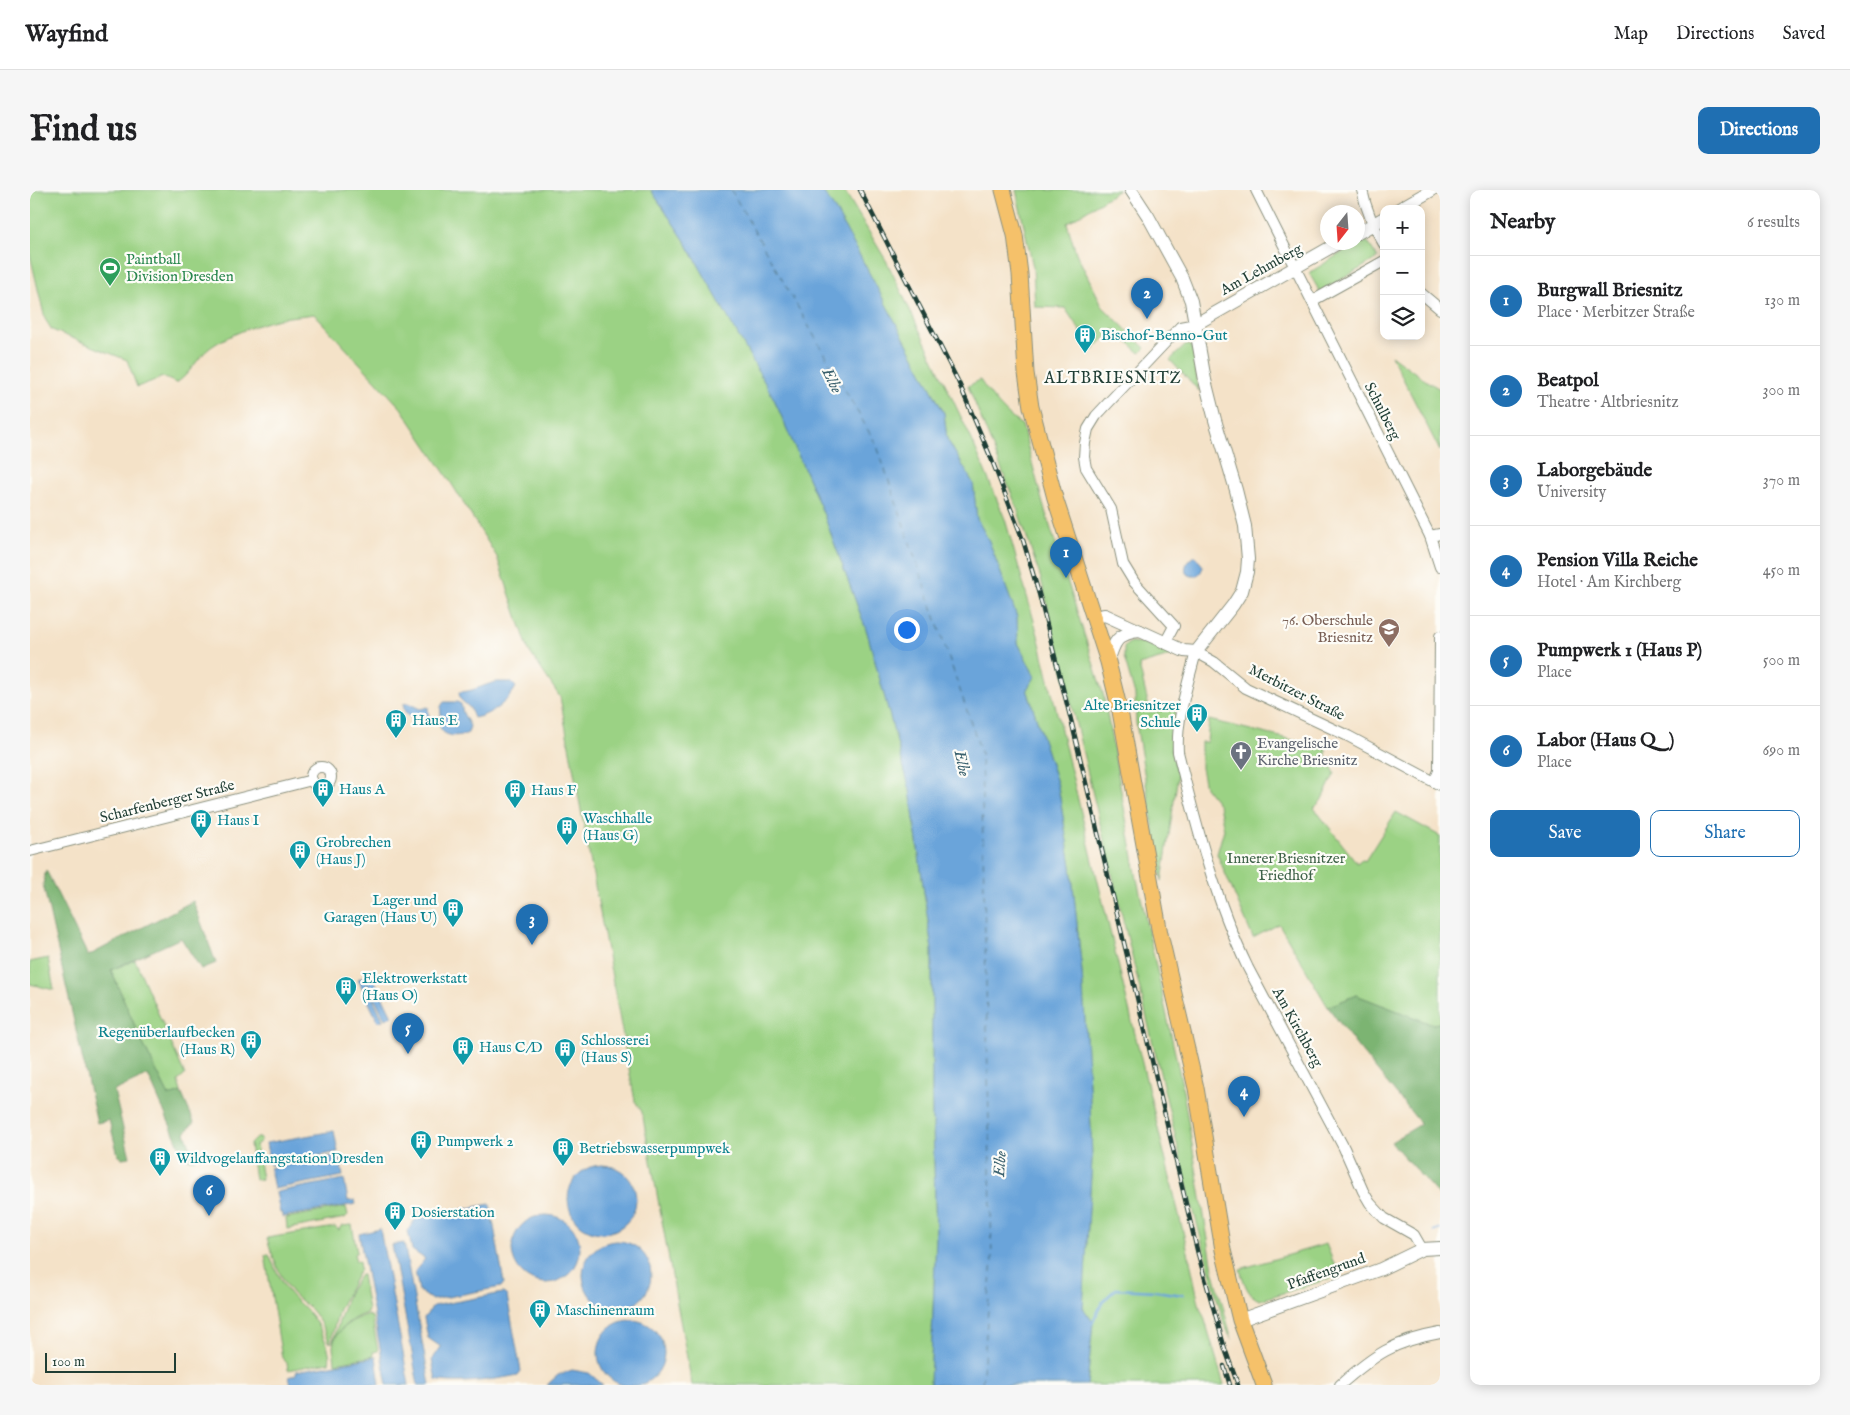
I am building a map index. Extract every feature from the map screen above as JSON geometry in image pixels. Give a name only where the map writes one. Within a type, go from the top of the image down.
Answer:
[{"type":"main road","points":[[1003,190],[1015,235],[1020,274],[1026,374],[1031,407],[1055,498],[1108,662],[1124,728],[1160,934],[1196,1088],[1224,1258],[1240,1320],[1264,1385]]},
{"type":"street","points":[[1131,190],[1148,216],[1182,278],[1191,301],[1214,420],[1242,510],[1248,559],[1245,581],[1238,598],[1196,652]]},
{"type":"street","name":"Schulberg","points":[[1256,190],[1295,269],[1435,535],[1440,567]]},
{"type":"street","points":[[1362,190],[1372,225],[1380,238]]},
{"type":"street","points":[[1406,205],[1432,190]]},
{"type":"street","points":[[1365,229],[1380,220]]},
{"type":"street","name":"Am Lehmberg","points":[[1196,324],[1327,250]]},
{"type":"street","points":[[1312,301],[1380,263]]},
{"type":"street","points":[[1423,295],[1440,309]]},
{"type":"street","points":[[1165,643],[1174,626],[1134,582],[1122,564],[1111,509],[1086,468],[1084,457],[1085,443],[1088,429],[1096,416],[1180,327],[1196,324]]},
{"type":"street","name":"Merbitzer Straße","points":[[1094,617],[1105,615],[1184,651],[1196,652],[1214,662],[1246,688],[1348,736],[1437,784]]},
{"type":"street","points":[[1108,662],[1111,651],[1120,637],[1127,632],[1140,631]]},
{"type":"street","points":[[1437,784],[1439,771],[1440,636]]},
{"type":"street","name":"Am Kirchberg","points":[[1196,652],[1177,740],[1178,752],[1196,823],[1238,948],[1344,1148],[1366,1197],[1380,1215],[1414,1235],[1422,1250]]},
{"type":"street","name":"Scharfenberger Straße","points":[[30,851],[312,780]]},
{"type":"street","points":[[1422,1250],[1440,1248]]},
{"type":"street","name":"Pfaffengrund","points":[[1240,1320],[1381,1268],[1422,1250]]},
{"type":"street","points":[[1340,1385],[1366,1363],[1389,1348],[1420,1336],[1440,1333]]},
{"type":"green space","points":[[30,190],[651,190],[685,241],[774,399],[824,515],[867,632],[910,790],[932,950],[932,1121],[935,1123],[933,1124],[936,1238],[930,1385],[692,1385],[642,1112],[635,1101],[560,697],[529,651],[497,557],[448,478],[401,408],[314,314],[283,318],[244,330],[211,347],[176,383],[163,377],[137,387],[127,360],[52,330],[45,319],[30,255]]},
{"type":"green space","points":[[822,190],[844,190],[887,262],[972,440],[1005,519],[1038,635],[1200,1308],[1224,1385],[1087,1385],[1093,1322],[1083,1308],[1092,1159],[1082,972],[1071,866],[1058,786],[1027,689],[1035,677],[1018,643],[1017,617],[989,541],[977,519],[973,483],[947,439],[944,413],[836,211]]},
{"type":"green space","points":[[1016,190],[1119,190],[1067,223],[1076,253],[1103,307],[1145,348],[1140,353],[1114,329],[1093,350],[1065,308],[1035,307],[1033,267]]},
{"type":"green space","points":[[1365,238],[1378,258],[1320,292],[1309,273],[1346,250],[1365,250]]},
{"type":"green space","points":[[1186,345],[1192,346],[1199,391],[1170,360]]},
{"type":"green space","points":[[1391,355],[1440,389],[1440,451]]},
{"type":"green space","points":[[980,380],[1004,411],[1022,425],[1043,504],[1104,697],[1137,879],[1182,1085],[1213,1269],[1232,1340],[1224,1324],[1190,1197],[1041,579],[1016,505],[968,386]]},
{"type":"green space","points":[[1130,642],[1145,643],[1173,655],[1139,665],[1150,712],[1176,709],[1171,750],[1178,775],[1162,881],[1136,723],[1135,695],[1124,657],[1124,647]]},
{"type":"green space","name":"Innerer Briesnitzer Friedhof","points":[[1209,720],[1326,748],[1326,758],[1335,773],[1321,801],[1314,808],[1357,863],[1362,859],[1365,861],[1396,812],[1440,836],[1440,1023],[1431,1024],[1356,995],[1328,1007],[1279,924],[1253,938],[1217,854],[1224,829],[1219,805],[1205,787],[1201,768],[1201,742],[1207,742]]},
{"type":"green space","points":[[46,870],[88,956],[193,901],[216,963],[201,969],[181,938],[111,970],[141,1040],[169,1096],[181,1092],[194,1122],[185,1133],[195,1159],[184,1156],[148,1075],[114,1091],[130,1157],[122,1158],[118,1155],[109,1120],[97,1123],[43,884]]},
{"type":"green space","points":[[48,958],[54,990],[30,984],[30,962]]},
{"type":"green space","points":[[135,960],[185,1075],[178,1081],[181,1092],[169,1096],[141,1040],[111,970]]},
{"type":"green space","points":[[1356,995],[1431,1024],[1440,1023],[1440,1197],[1391,1142],[1421,1124],[1356,1045],[1328,1007]]},
{"type":"green space","points":[[256,1138],[261,1138],[261,1141],[256,1145],[262,1179],[255,1180],[250,1144]]},
{"type":"green space","points":[[346,1207],[348,1215],[345,1218],[287,1229],[286,1218]]},
{"type":"green space","points":[[352,1225],[357,1252],[354,1254],[356,1261],[359,1261],[360,1269],[339,1309],[330,1343],[322,1325],[314,1314],[293,1294],[284,1281],[274,1260],[267,1238],[335,1227],[339,1230],[341,1226]]},
{"type":"green space","points":[[1326,1244],[1339,1276],[1260,1300],[1249,1292],[1240,1269]]},
{"type":"green space","points":[[265,1255],[269,1255],[287,1291],[309,1313],[316,1323],[327,1344],[330,1357],[329,1362],[288,1370],[287,1363],[282,1358]]},
{"type":"green space","points":[[360,1275],[362,1275],[367,1313],[346,1324],[332,1343],[348,1294]]},
{"type":"green space","points":[[367,1315],[372,1317],[378,1351],[373,1352],[374,1356],[335,1363],[333,1347],[337,1336],[350,1322]]},
{"type":"water","name":"Elbe","points":[[651,190],[822,190],[836,211],[944,413],[947,439],[973,483],[977,519],[989,541],[1017,617],[1018,643],[1035,677],[1027,689],[1058,786],[1071,866],[1082,972],[1092,1159],[1083,1308],[1093,1322],[1087,1385],[930,1385],[936,1238],[933,1123],[935,1124],[932,1121],[932,950],[910,790],[867,632],[824,515],[774,399],[685,241]]},
{"type":"water","points":[[1195,556],[1203,566],[1197,576],[1192,576],[1186,573],[1186,565]]},
{"type":"water","points":[[496,682],[511,682],[516,687],[513,693],[498,707],[487,714],[474,718],[470,708],[460,699],[459,692]]},
{"type":"water","points":[[444,702],[457,702],[461,704],[463,713],[470,726],[468,733],[452,736],[441,730],[441,706]]},
{"type":"water","points":[[408,703],[420,709],[428,707],[429,719],[427,723],[406,713],[403,704]]},
{"type":"water","points":[[371,973],[392,1016],[385,1019],[364,976]]},
{"type":"water","points":[[363,977],[383,1020],[378,1022],[358,979]]},
{"type":"water","points":[[334,1131],[338,1152],[270,1165],[266,1143]]},
{"type":"water","points":[[339,1155],[343,1176],[274,1189],[270,1168]]},
{"type":"water","points":[[602,1165],[615,1168],[626,1175],[633,1186],[636,1199],[633,1212],[626,1223],[615,1230],[602,1233],[589,1230],[578,1223],[571,1212],[568,1199],[571,1186],[578,1175],[589,1168]]},
{"type":"water","points":[[344,1179],[348,1201],[355,1200],[356,1204],[282,1217],[276,1192]]},
{"type":"water","points":[[490,1204],[504,1283],[501,1287],[432,1300],[419,1291],[415,1271],[425,1259],[412,1250],[408,1231],[416,1218]]},
{"type":"water","points":[[546,1215],[559,1218],[570,1225],[577,1236],[580,1249],[577,1262],[570,1273],[559,1280],[546,1283],[533,1280],[522,1273],[515,1262],[512,1249],[515,1236],[522,1225],[533,1218]]},
{"type":"water","points":[[380,1229],[409,1385],[387,1385],[359,1234]]},
{"type":"water","points":[[617,1241],[630,1244],[641,1251],[648,1262],[651,1275],[648,1288],[641,1299],[630,1306],[617,1309],[604,1306],[593,1299],[586,1288],[583,1275],[586,1262],[593,1251],[604,1244]]},
{"type":"water","points":[[404,1243],[430,1385],[418,1385],[392,1245]]},
{"type":"water","points":[[503,1293],[507,1296],[521,1371],[518,1375],[476,1381],[454,1382],[436,1380],[432,1360],[441,1347],[428,1338],[424,1318],[433,1306]]},
{"type":"water","points":[[625,1320],[637,1320],[655,1329],[662,1340],[664,1353],[662,1366],[655,1377],[644,1384],[625,1386],[612,1381],[603,1372],[598,1359],[598,1347],[603,1334],[612,1325]]},
{"type":"water","points":[[376,1357],[380,1385],[291,1385],[289,1377],[295,1375],[297,1371]]},
{"type":"water","points":[[572,1370],[589,1373],[603,1385],[547,1385],[558,1375]]},
{"type":"waterway","points":[[1434,1231],[1440,1229]]},
{"type":"waterway","points":[[1092,1324],[1103,1301],[1116,1289],[1156,1291],[1183,1295]]},
{"type":"ferry route","points":[[731,190],[877,446],[981,752],[992,1259],[982,1385]]},
{"type":"railway","points":[[860,190],[958,381],[1023,540],[1039,594],[1072,724],[1198,1254],[1225,1349],[1238,1385]]},
{"type":"railway","points":[[1224,1366],[1230,1385]]},
{"type":"place","name":"Paintball Division Dresden","points":[[110,287]]},
{"type":"place","name":"Beatpol","points":[[1147,319]]},
{"type":"place","name":"Bischof-Benno-Gut","points":[[1085,354]]},
{"type":"place","name":"Burgwall Briesnitz","points":[[1066,578]]},
{"type":"place","name":"76. Oberschule Briesnitz","points":[[1389,648]]},
{"type":"place","name":"Alte Briesnitzer Schule","points":[[1197,733]]},
{"type":"place","name":"Haus E","points":[[396,739]]},
{"type":"place","name":"Evangelische Kirche Briesnitz","points":[[1241,771]]},
{"type":"place","name":"Haus A","points":[[323,808]]},
{"type":"place","name":"Haus F","points":[[515,809]]},
{"type":"place","name":"Haus I","points":[[201,839]]},
{"type":"place","name":"Waschhalle (Haus G)","points":[[567,846]]},
{"type":"place","name":"Grobrechen (Haus J)","points":[[300,870]]},
{"type":"place","name":"Lager und Garagen (Haus U)","points":[[453,928]]},
{"type":"place","name":"Laborgebäude","points":[[532,945]]},
{"type":"place","name":"Elektrowerkstatt (Haus O)","points":[[346,1006]]},
{"type":"place","name":"Pumpwerk 1 (Haus P)","points":[[408,1054]]},
{"type":"place","name":"Regenüberlaufbecken (Haus R)","points":[[251,1060]]},
{"type":"place","name":"Haus C/D","points":[[463,1066]]},
{"type":"place","name":"Schlosserei (Haus S)","points":[[565,1068]]},
{"type":"place","name":"Pension Villa Reiche","points":[[1244,1117]]},
{"type":"place","name":"Pumpwerk 2","points":[[421,1160]]},
{"type":"place","name":"Betriebswasserpumpwek","points":[[563,1167]]},
{"type":"place","name":"Wildvogelauffangstation Dresden","points":[[160,1177]]},
{"type":"place","name":"Labor (Haus Q)","points":[[209,1216]]},
{"type":"place","name":"Dosierstation","points":[[395,1231]]},
{"type":"place","name":"Maschinenraum","points":[[540,1329]]},
{"type":"district","name":"ALTBRIESNITZ","points":[[1113,377]]}]
